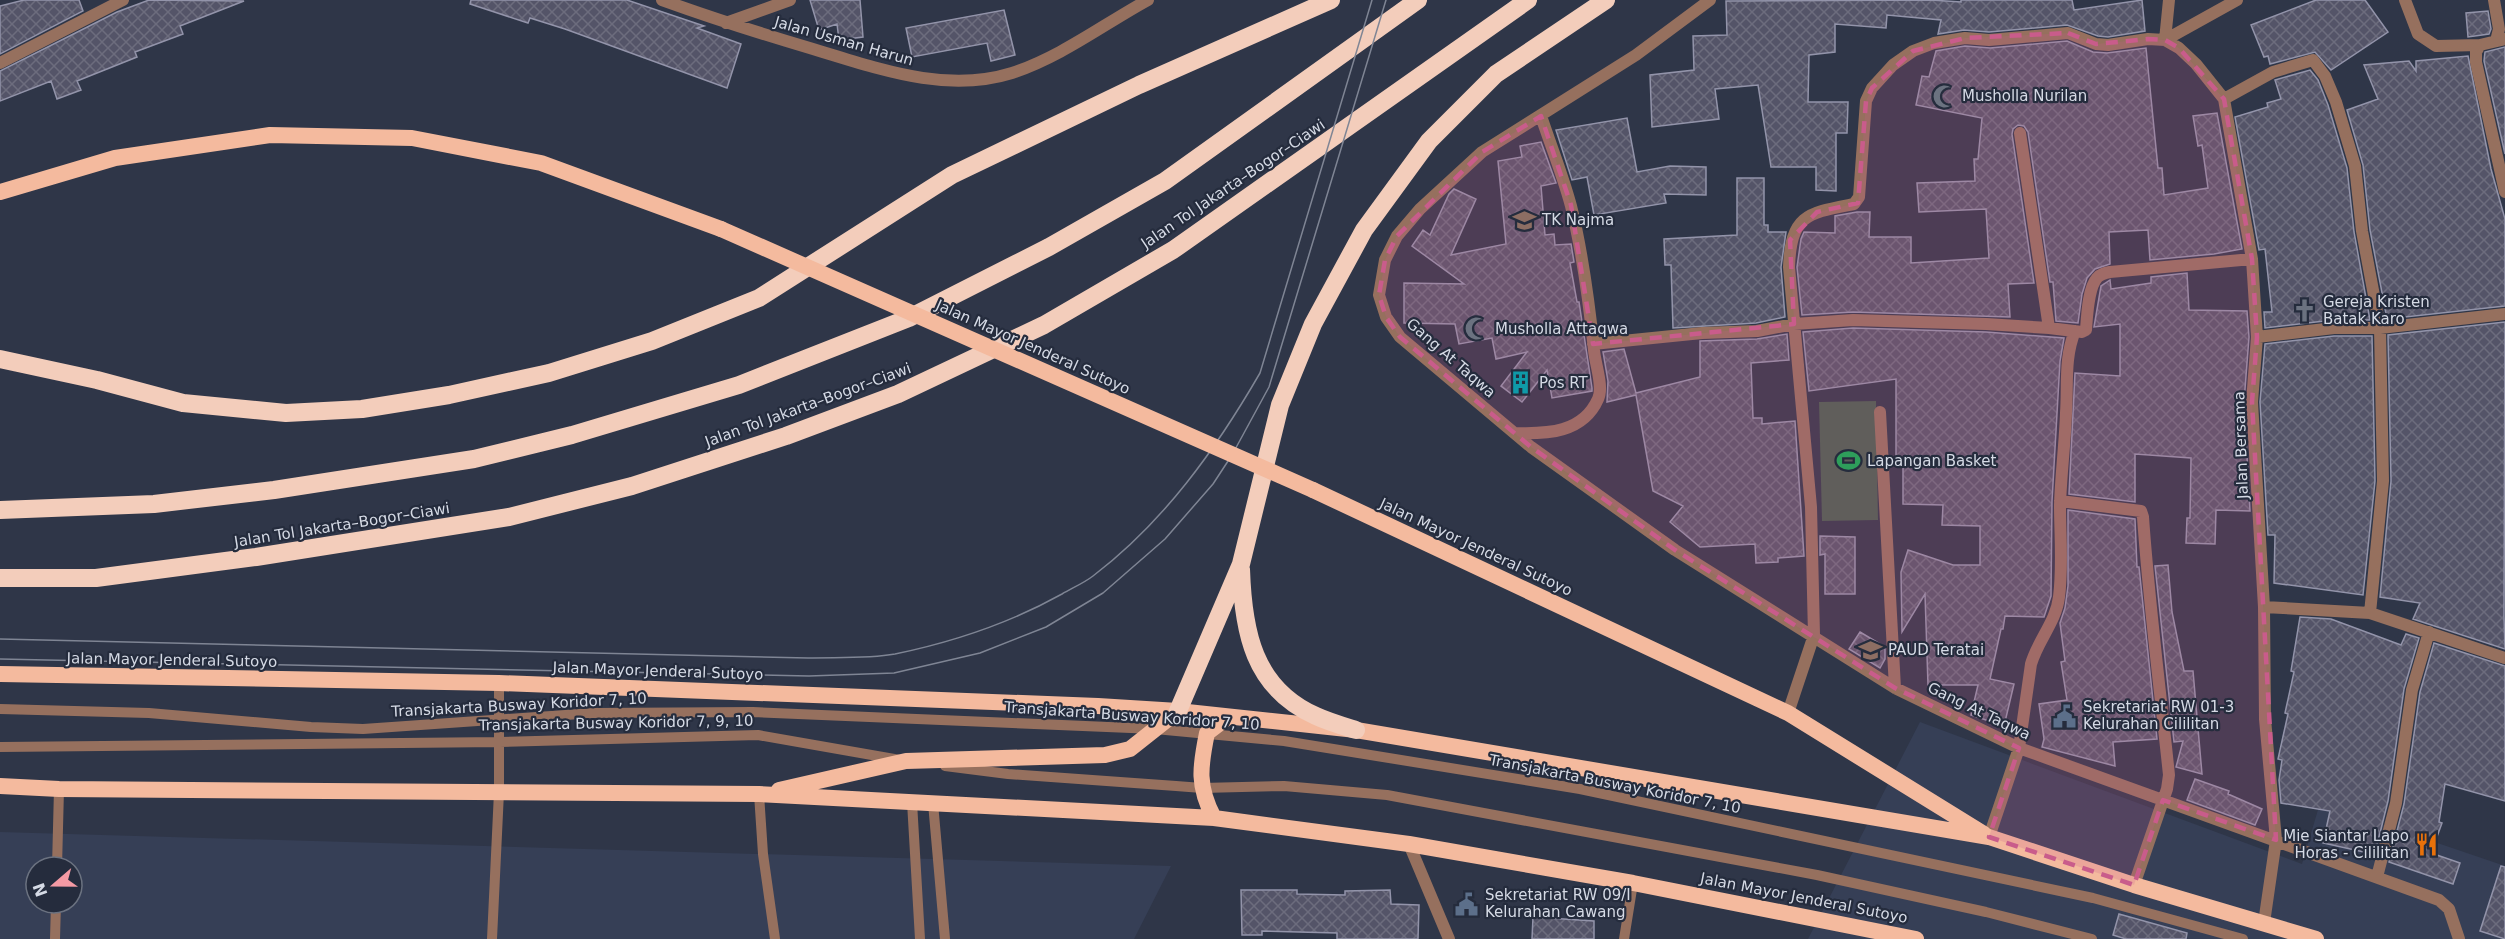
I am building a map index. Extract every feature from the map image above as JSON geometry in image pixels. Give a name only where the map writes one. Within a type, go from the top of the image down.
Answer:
[{"type":"highway","points":[[0,359],[97,380],[183,403],[286,413],[362,409],[449,395],[549,373],[651,341],[759,298],[952,175],[1139,85],[1331,0]]},
{"type":"highway","points":[[0,510],[154,504],[286,488],[474,459],[572,435],[739,385],[909,318],[1049,248],[1165,181],[1418,0]]},
{"type":"highway","name":"Jalan Tol Jakarta–Bogor–Ciawi","points":[[0,578],[96,578],[256,557],[509,517],[632,486],[786,436],[888,398],[1044,325],[1173,249],[1528,0]]},
{"type":"highway","points":[[759,794],[906,761],[1105,755],[1130,748],[1178,711],[1241,564],[1280,405],[1313,324],[1364,230],[1429,141],[1496,74],[1606,0]]},
{"type":"highway","name":"Jalan Mayor Jenderal Sutoyo","points":[[0,192],[115,158],[270,135],[412,138],[541,163],[721,230],[1313,490],[1788,712],[1989,837]]},
{"type":"highway","points":[[1241,564],[1242,606],[1249,640],[1263,671],[1286,698],[1315,716],[1356,730]]},
{"type":"highway","name":"Jalan Mayor Jenderal Sutoyo","points":[[0,674],[499,683],[1098,706],[1178,711],[1356,730],[1989,837],[2134,885],[2316,939]]},
{"type":"highway","points":[[1214,818],[1202,788],[1201,764],[1207,733],[1228,717]]},
{"type":"highway","name":"Jalan Mayor Jenderal Sutoyo","points":[[0,786],[59,789],[759,794],[1214,818],[1409,844],[1633,883],[1916,939]]},
{"type":"street","points":[[0,63],[97,6],[123,0]]},
{"type":"street","name":"Jalan Usman Harun","points":[[662,0],[726,23],[898,74],[936,80],[973,82],[1012,73],[1048,57],[1148,0]]},
{"type":"street","points":[[726,23],[790,0]]},
{"type":"street","name":"Gang At Taqwa","points":[[1710,0],[1636,55],[1482,152],[1420,209],[1397,236],[1385,260],[1379,295],[1386,317],[1400,337],[1532,447],[1675,550],[1895,687],[2019,748],[2439,900],[2449,909],[2459,939]]},
{"type":"street","points":[[2165,40],[2169,0]]},
{"type":"street","points":[[1788,712],[1814,635],[1811,507],[1789,267],[1790,240],[1802,222],[1816,212],[1854,204],[1859,197],[1866,101],[1872,88],[1893,65],[1921,47],[1965,38],[1989,40],[2068,33],[2096,44],[2108,45],[2148,39],[2165,40],[2237,0]]},
{"type":"street","points":[[2405,0],[2418,34],[2436,46],[2480,45],[2500,40],[2494,0]]},
{"type":"street","name":"Jalan Bersama","points":[[2165,40],[2179,48],[2196,64],[2224,99],[2252,259],[2258,337],[2252,402],[2264,607],[2265,719],[2276,840],[2264,923]]},
{"type":"street","points":[[2480,45],[2476,52],[2476,73],[2505,192]]},
{"type":"street","points":[[2224,99],[2273,72],[2313,60],[2325,76],[2336,102],[2355,166],[2362,231],[2380,328],[2383,480],[2370,613]]},
{"type":"street","points":[[1516,433],[1545,434],[1565,430],[1593,408],[1600,394],[1590,302],[1575,223],[1541,116]]},
{"type":"street","points":[[2020,133],[2049,328]]},
{"type":"street","points":[[1593,344],[1702,333],[1757,332],[1794,324],[1853,320],[1906,320],[2082,332],[2086,330],[2087,310],[2094,281],[2101,275],[2110,272],[2252,259]]},
{"type":"street","points":[[2258,337],[2334,328],[2380,328],[2505,314]]},
{"type":"street","points":[[1989,837],[2019,748],[2034,652],[2056,613],[2059,596],[2060,501],[2067,410],[2066,374],[2070,344],[2075,331]]},
{"type":"street","points":[[1880,412],[1895,687]]},
{"type":"street","points":[[2060,501],[2134,509],[2141,511],[2143,517],[2149,599],[2169,775],[2168,789],[2134,885]]},
{"type":"street","points":[[2264,607],[2370,613],[2505,658]]},
{"type":"street","points":[[2377,877],[2396,803],[2412,690],[2429,632]]},
{"type":"street","points":[[1409,844],[1449,939]]},
{"type":"lane","points":[[492,939],[499,792],[499,683]]},
{"type":"lane","name":"Transjakarta Busway Koridor 7, 10","points":[[0,709],[139,712],[311,727],[363,729],[594,713],[753,712],[1207,733],[1284,741],[1580,789],[2093,898],[2243,939]]},
{"type":"lane","name":"Transjakarta Busway Koridor 7, 9, 10","points":[[0,747],[500,742],[758,735],[906,761]]},
{"type":"lane","points":[[906,761],[1008,774],[1202,788],[1284,786],[1387,795],[1818,875],[1986,912],[2092,939]]},
{"type":"lane","points":[[57,855],[59,789]]},
{"type":"lane","points":[[759,794],[763,854],[776,939]]},
{"type":"lane","points":[[912,802],[920,939]]},
{"type":"lane","points":[[933,803],[945,939]]},
{"type":"lane","points":[[1624,939],[1633,883]]},
{"type":"lane","points":[[55,939],[56,915]]},
{"type":"highlighted area","points":[[2068,33],[2096,44],[2148,39],[2165,40],[2179,48],[2224,99],[2252,259],[2257,337],[2252,402],[2276,840],[2163,800],[2134,885],[1989,837],[2019,748],[1895,688],[1675,550],[1531,447],[1400,337],[1386,317],[1379,295],[1385,260],[1397,236],[1482,152],[1541,116],[1571,205],[1593,344],[1794,324],[1790,240],[1817,212],[1858,203],[1866,101],[1872,88],[1913,51],[1965,38]]},
{"type":"shaded area","points":[[1920,722],[2302,864],[2320,803],[2505,866],[2505,939],[1808,939]]},
{"type":"shaded area","points":[[0,832],[1171,866],[1134,939],[0,939]]},
{"type":"green space","name":"Lapangan Basket","points":[[1876,401],[1878,520],[1822,521],[1819,402]]},
{"type":"building","points":[[24,0],[79,0],[83,11],[0,54],[0,6]]},
{"type":"building","points":[[149,0],[244,1],[180,26],[183,34],[135,52],[137,57],[77,81],[81,90],[57,99],[51,81],[0,101],[0,71],[117,12]]},
{"type":"building","points":[[471,0],[627,0],[704,26],[697,28],[741,44],[727,88],[565,29],[530,18],[528,23],[470,4]]},
{"type":"building","points":[[810,0],[860,0],[863,37],[839,40],[837,24],[819,30]]},
{"type":"building","points":[[1931,0],[1961,2],[1961,0],[2072,0],[2074,10],[2142,0],[2145,31],[2108,37],[2098,36],[2067,25],[1989,32],[1964,30],[1938,34],[1941,20],[1887,15],[1886,28],[1835,24],[1835,52],[1809,55],[1808,102],[1848,102],[1847,133],[1836,133],[1836,191],[1816,190],[1816,167],[1771,167],[1758,85],[1715,89],[1719,119],[1652,127],[1650,75],[1694,70],[1693,36],[1727,35],[1726,1]]},
{"type":"building","points":[[2316,0],[2365,0],[2388,32],[2331,70],[2315,52],[2270,64],[2268,56],[2264,57],[2251,25]]},
{"type":"building","points":[[1004,10],[1015,55],[991,61],[987,43],[912,57],[906,28]]},
{"type":"building","points":[[2488,11],[2491,29],[2489,34],[2468,37],[2466,13]]},
{"type":"building","points":[[2067,41],[2093,52],[2107,53],[2146,48],[2158,168],[2162,168],[2164,195],[2208,188],[2202,145],[2198,146],[2193,116],[2217,113],[2242,249],[2150,260],[2148,230],[2109,232],[2110,264],[2095,269],[2087,278],[2078,323],[2056,321],[2053,282],[2050,282],[2028,132],[2024,126],[2018,125],[2013,129],[2012,134],[2034,283],[2008,284],[2010,317],[1853,312],[1802,315],[1797,267],[1801,239],[1804,232],[1835,233],[1835,216],[1870,212],[1869,237],[1911,237],[1911,263],[1989,258],[1986,209],[1919,212],[1917,183],[1975,181],[1974,159],[1978,159],[1982,118],[1916,105],[1922,76],[1929,77],[1936,51],[1965,46],[1990,48]]},
{"type":"building","points":[[2505,47],[2505,154],[2484,61],[2485,52]]},
{"type":"building","points":[[2468,56],[2491,169],[2505,219],[2505,306],[2387,319],[2370,230],[2363,165],[2347,110],[2378,99],[2364,65],[2409,61],[2416,71],[2416,61]]},
{"type":"building","points":[[2310,70],[2318,80],[2328,105],[2347,168],[2354,232],[2370,320],[2333,320],[2265,328],[2264,312],[2272,312],[2265,249],[2259,250],[2235,117],[2268,107],[2267,103],[2281,99],[2275,80]]},
{"type":"building","points":[[1627,118],[1637,172],[1670,166],[1706,167],[1706,195],[1664,194],[1666,203],[1594,215],[1587,177],[1572,180],[1556,130]]},
{"type":"building","points":[[1541,142],[1556,183],[1541,186],[1545,235],[1554,234],[1555,245],[1571,244],[1574,262],[1570,263],[1577,302],[1579,302],[1592,391],[1552,398],[1547,370],[1522,402],[1501,386],[1527,352],[1496,359],[1492,338],[1459,344],[1455,324],[1404,323],[1404,283],[1464,284],[1412,246],[1423,230],[1430,235],[1449,194],[1454,189],[1476,199],[1451,255],[1506,244],[1498,161],[1522,157],[1520,146]]},
{"type":"building","points":[[1737,178],[1764,178],[1764,225],[1768,225],[1768,232],[1786,232],[1781,267],[1785,317],[1756,323],[1673,328],[1671,265],[1665,265],[1664,239],[1737,235]]},
{"type":"building","points":[[2187,273],[2189,310],[2247,311],[2249,337],[2244,402],[2250,511],[2216,510],[2215,544],[2186,543],[2187,518],[2190,518],[2191,458],[2135,454],[2135,502],[2069,494],[2075,373],[2120,376],[2120,324],[2094,327],[2101,286],[2110,280],[2111,289],[2151,283],[2151,277]]},
{"type":"building","points":[[2505,322],[2505,649],[2413,619],[2420,603],[2380,597],[2391,481],[2388,335]]},
{"type":"building","points":[[1853,328],[1986,332],[2064,338],[2060,361],[2052,501],[2051,596],[2044,617],[2005,616],[1990,679],[2014,684],[2004,726],[1971,715],[1978,685],[1928,685],[1925,594],[1902,632],[1901,572],[1908,550],[1953,565],[1980,565],[1980,526],[1942,525],[1943,505],[1903,504],[1903,466],[1896,466],[1896,379],[1809,391],[1803,332]]},
{"type":"building","points":[[1787,334],[1789,360],[1751,363],[1753,418],[1762,418],[1762,424],[1795,421],[1804,556],[1778,558],[1778,562],[1756,563],[1755,544],[1700,547],[1670,522],[1683,506],[1653,491],[1636,395],[1607,402],[1608,381],[1603,352],[1624,349],[1636,393],[1700,377],[1700,341],[1757,339]]},
{"type":"building","points":[[2334,336],[2372,336],[2375,481],[2363,595],[2274,583],[2275,535],[2268,535],[2260,402],[2265,344]]},
{"type":"building","points":[[2068,510],[2135,519],[2137,567],[2139,567],[2157,739],[2113,742],[2115,766],[2042,747],[2044,739],[2039,704],[2067,700],[2061,662],[2065,661],[2060,623],[2068,586]]},
{"type":"building","points":[[1820,536],[1855,537],[1855,594],[1825,594],[1825,554],[1820,555]]},
{"type":"building","points":[[2168,565],[2172,612],[2184,671],[2193,671],[2202,774],[2176,767],[2183,741],[2174,742],[2155,566]]},
{"type":"building","points":[[2300,617],[2331,619],[2401,645],[2406,634],[2419,638],[2404,689],[2388,801],[2374,857],[2363,854],[2364,852],[2323,843],[2330,811],[2281,803],[2279,780],[2282,760],[2278,759],[2288,714],[2285,713],[2294,672],[2291,671]]},
{"type":"building","name":"PAUD Teratai","points":[[1860,632],[1885,647],[1885,659],[1880,668],[1849,649]]},
{"type":"building","points":[[2434,643],[2505,666],[2505,801],[2445,784],[2439,822],[2442,823],[2431,853],[2460,863],[2453,884],[2389,862],[2404,804],[2420,692]]},
{"type":"building","points":[[2195,779],[2229,791],[2228,794],[2262,809],[2255,825],[2187,800]]},
{"type":"building","points":[[2501,866],[2505,867],[2505,939],[2480,931]]},
{"type":"building","points":[[1241,890],[1297,890],[1297,894],[1345,895],[1345,891],[1390,890],[1391,904],[1419,905],[1418,939],[1337,939],[1337,933],[1262,931],[1262,935],[1242,935]]},
{"type":"building","points":[[2119,914],[2187,933],[2186,939],[2126,939],[2113,935]]},
{"type":"building","points":[[1533,917],[1594,921],[1594,939],[1532,939]]},
{"type":"tram line","points":[[0,639],[852,658],[884,656],[917,649],[960,637],[1022,614],[1089,579],[1143,532],[1187,483],[1207,456],[1260,373],[1372,0]]},
{"type":"tram line","points":[[0,659],[809,676],[894,673],[980,653],[1046,627],[1103,593],[1165,539],[1213,484],[1232,455],[1269,387],[1386,0]]},
{"type":"place","name":"Musholla Nurilan","points":[[1944,96]]},
{"type":"place","name":"TK Najma","points":[[1524,220]]},
{"type":"place","name":"Gereja Kristen Batak Karo","points":[[2305,311]]},
{"type":"place","name":"Musholla Attaqwa","points":[[1477,329]]},
{"type":"place","name":"Pos RT","points":[[1521,383]]},
{"type":"place","name":"Lapangan Basket","points":[[1849,461]]},
{"type":"place","name":"PAUD Teratai","points":[[1870,650]]},
{"type":"place","name":"Sekretariat RW 01-3 Kelurahan Cililitan","points":[[2065,716]]},
{"type":"place","name":"Mie Siantar Lapo Horas - Cililitan","points":[[2427,845]]},
{"type":"place","name":"Sekretariat RW 09/I Kelurahan Cawang","points":[[1467,904]]}]
